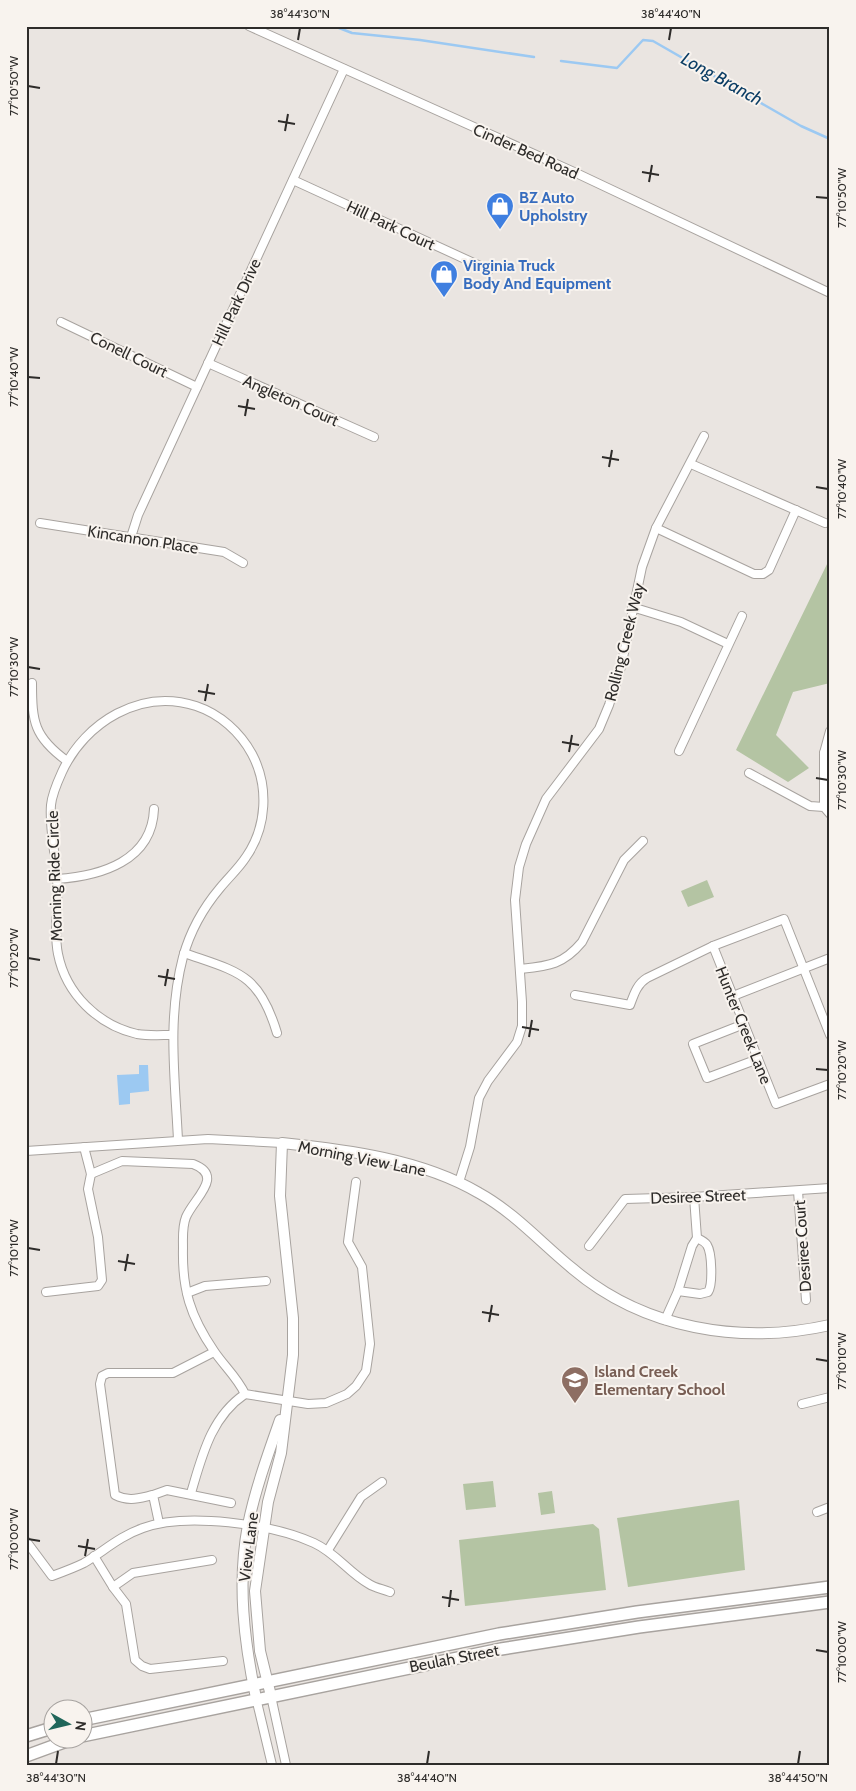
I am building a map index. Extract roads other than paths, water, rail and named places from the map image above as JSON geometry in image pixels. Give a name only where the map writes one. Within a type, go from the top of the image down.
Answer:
[{"type":"main road","name":"Beulah Street","points":[[92,1718],[498,1634],[611,1616],[830,1587]]},
{"type":"main road","name":"Beulah Street","points":[[92,1734],[256,1698],[501,1649],[613,1631],[830,1602]]},
{"type":"main road","points":[[611,1616],[613,1631]]},
{"type":"main road","points":[[26,1736],[42,1731]]},
{"type":"main road","points":[[26,1756],[48,1748]]},
{"type":"street","name":"Cinder Bed Road","points":[[249,26],[574,172],[830,293]]},
{"type":"street","name":"Hill Park Drive","points":[[131,537],[138,515],[344,68]]},
{"type":"street","name":"Hill Park Court","points":[[293,180],[489,270]]},
{"type":"street","name":"Conell Court","points":[[60,322],[197,387]]},
{"type":"street","name":"Angleton Court","points":[[208,363],[374,437]]},
{"type":"street","name":"Rolling Creek Way","points":[[459,1182],[470,1146],[479,1098],[484,1086],[517,1042],[522,1026],[515,900],[519,867],[526,844],[546,799],[599,728],[610,705],[642,567],[656,528],[704,436]]},
{"type":"street","points":[[691,464],[825,523]]},
{"type":"street","points":[[656,528],[754,574],[762,574],[769,570],[796,510]]},
{"type":"street","name":"Kincannon Place","points":[[40,523],[224,552],[243,563]]},
{"type":"street","points":[[632,607],[681,622],[728,644]]},
{"type":"street","points":[[679,751],[742,616]]},
{"type":"street","points":[[32,683],[34,724],[42,740],[67,761]]},
{"type":"street","name":"Morning Ride Circle","points":[[172,1035],[138,1034],[115,1026],[93,1012],[76,994],[64,974],[58,954],[57,878],[51,806],[56,785],[67,761],[85,739],[107,719],[132,706],[158,701],[185,703],[210,712],[232,728],[250,750],[259,769],[264,809],[260,830],[246,858],[220,888],[203,913],[184,953],[176,983],[172,1035],[178,1140]]},
{"type":"street","points":[[830,731],[824,807],[830,814]]},
{"type":"street","points":[[749,772],[810,806],[824,807]]},
{"type":"street","points":[[57,878],[98,874],[130,856],[149,835],[154,823],[154,809]]},
{"type":"street","points":[[520,969],[549,966],[574,952],[582,942],[624,860],[643,841]]},
{"type":"street","points":[[575,995],[630,1005],[641,982],[713,946],[784,919],[830,1035]]},
{"type":"street","name":"Hunter Creek Lane","points":[[713,946],[776,1104],[830,1084]]},
{"type":"street","points":[[184,953],[231,969],[249,980],[266,1000],[277,1032]]},
{"type":"street","points":[[733,996],[830,958]]},
{"type":"street","points":[[744,1024],[694,1044],[700,1061],[707,1078],[758,1059]]},
{"type":"street","name":"Morning View Lane","points":[[26,1151],[178,1140],[249,1139],[282,1142],[369,1156],[415,1166],[459,1182],[507,1211],[591,1283],[637,1309],[665,1320],[723,1332],[753,1334],[785,1333],[830,1325]]},
{"type":"street","name":"View Lane","points":[[271,1696],[260,1651],[255,1591],[264,1529],[281,1453],[292,1372],[294,1337],[280,1196],[282,1142]]},
{"type":"street","points":[[46,1292],[98,1286],[102,1280],[98,1237],[88,1189],[91,1174],[84,1147]]},
{"type":"street","points":[[91,1174],[122,1161],[193,1164],[203,1168],[208,1174],[207,1182],[186,1216],[183,1226],[183,1284],[193,1318],[214,1352],[239,1381],[244,1394]]},
{"type":"street","points":[[191,1494],[210,1435],[231,1403],[244,1394],[317,1404],[337,1400],[356,1386],[366,1371],[370,1344],[362,1267],[348,1242],[356,1182]]},
{"type":"street","name":"Desiree Street","points":[[589,1246],[626,1198],[694,1197],[830,1188]]},
{"type":"street","name":"Desiree Court","points":[[798,1191],[806,1300]]},
{"type":"street","points":[[665,1320],[678,1291],[692,1246],[697,1238],[694,1197]]},
{"type":"street","points":[[678,1291],[700,1294],[708,1292],[711,1286],[709,1249],[705,1242],[697,1238]]},
{"type":"street","points":[[187,1293],[205,1286],[266,1281]]},
{"type":"street","points":[[214,1352],[173,1372],[108,1373],[102,1376],[100,1384],[115,1494],[124,1499],[134,1500],[167,1490],[231,1503]]},
{"type":"street","points":[[802,1404],[830,1397]]},
{"type":"street","name":"View Lane","points":[[256,1698],[246,1652],[242,1594],[248,1526],[287,1400]]},
{"type":"street","points":[[328,1550],[361,1497],[382,1482]]},
{"type":"street","points":[[154,1495],[159,1523]]},
{"type":"street","points":[[816,1512],[830,1507]]},
{"type":"street","points":[[26,1541],[52,1576],[84,1563],[120,1538],[159,1523],[199,1519],[264,1529],[300,1538],[328,1550],[370,1585],[390,1592]]},
{"type":"street","points":[[94,1556],[126,1604],[135,1660],[142,1666],[150,1669],[223,1661]]},
{"type":"street","points":[[113,1587],[133,1573],[212,1560]]},
{"type":"street","points":[[271,1696],[286,1765]]},
{"type":"street","points":[[256,1698],[272,1765]]},
{"type":"water","points":[[139,1065],[148,1065],[149,1091],[130,1093],[130,1104],[119,1105],[117,1075],[139,1074]]},
{"type":"waterway","name":"Long Branch","points":[[334,26],[352,33],[420,40],[534,57]]},
{"type":"waterway","name":"Long Branch","points":[[561,61],[617,68],[643,40],[653,41],[801,126],[830,139]]},
{"type":"place","name":"BZ Auto Upholstry","points":[[500,230]]},
{"type":"place","name":"Virginia Truck Body And Equipment","points":[[444,298]]},
{"type":"place","name":"Island Creek Elementary School","points":[[575,1404]]}]
